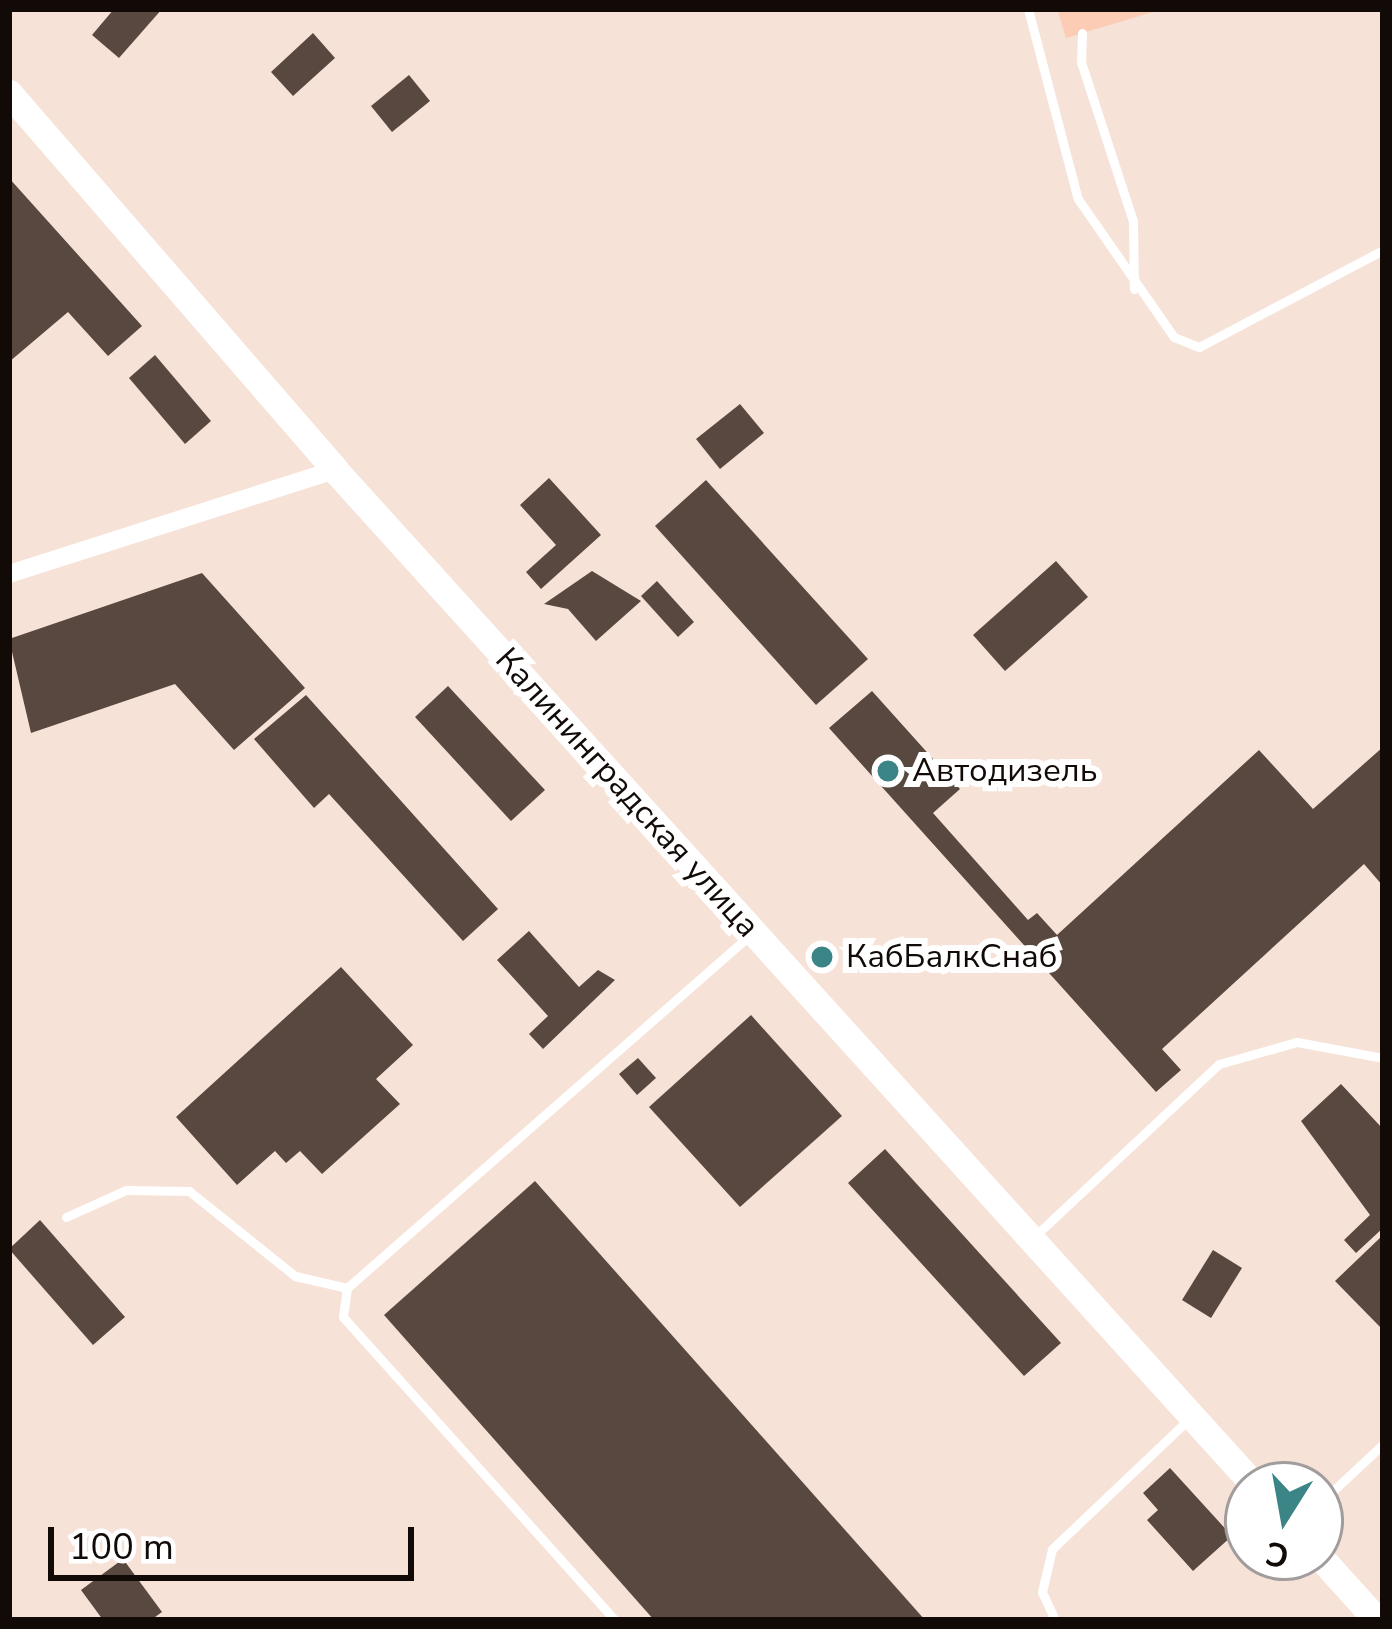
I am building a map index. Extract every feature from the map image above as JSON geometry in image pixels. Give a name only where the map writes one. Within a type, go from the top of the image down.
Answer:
[{"type":"street","name":"Калининградская улица","points":[[9,93],[335,470],[1232,1461]]},
{"type":"street","points":[[9,574],[335,470]]},
{"type":"street","points":[[1341,1581],[1377,1620]]},
{"type":"lane","points":[[1028,9],[1078,199],[1134,290],[1174,337],[1199,347],[1383,250]]},
{"type":"lane","points":[[1082,33],[1081,62],[1133,220],[1134,290]]},
{"type":"lane","points":[[615,1620],[343,1318],[346,1288],[753,932]]},
{"type":"lane","points":[[1031,1239],[1219,1064],[1298,1042],[1383,1058]]},
{"type":"lane","points":[[66,1217],[126,1190],[189,1191],[296,1276],[346,1288]]},
{"type":"lane","points":[[1054,1620],[1042,1592],[1052,1549],[1192,1416]]},
{"type":"lane","points":[[1344,1481],[1383,1444]]},
{"type":"shaded area","points":[[1057,9],[1163,9],[1066,38]]},
{"type":"building","points":[[114,9],[162,9],[119,58],[92,35]]},
{"type":"building","points":[[313,33],[335,58],[293,96],[271,72]]},
{"type":"building","points":[[409,75],[430,101],[392,132],[371,106]]},
{"type":"building","points":[[9,178],[142,326],[108,356],[68,312],[9,362]]},
{"type":"building","points":[[155,355],[211,421],[185,444],[129,378]]},
{"type":"building","points":[[740,404],[764,433],[720,469],[696,439]]},
{"type":"building","points":[[549,478],[601,535],[541,589],[526,572],[556,545],[520,505]]},
{"type":"building","points":[[706,480],[868,659],[816,705],[655,526]]},
{"type":"building","points":[[1056,561],[1088,597],[1005,671],[973,635]]},
{"type":"building","points":[[592,571],[641,601],[596,641],[568,609],[544,604]]},
{"type":"building","points":[[202,573],[305,688],[234,750],[175,684],[31,733],[9,639]]},
{"type":"building","points":[[657,581],[694,622],[678,637],[641,596]]},
{"type":"building","points":[[448,686],[545,790],[511,821],[415,717]]},
{"type":"building","points":[[872,691],[960,789],[933,813],[1028,920],[1037,913],[1057,935],[1259,750],[1313,809],[1383,747],[1383,886],[1364,864],[1162,1049],[1181,1070],[1156,1092],[829,728]]},
{"type":"building","points":[[306,695],[498,909],[463,941],[329,794],[314,808],[254,739]]},
{"type":"building","points":[[529,931],[579,987],[598,970],[615,980],[543,1049],[529,1034],[548,1016],[497,960]]},
{"type":"building","points":[[341,967],[413,1045],[376,1079],[400,1104],[322,1174],[300,1151],[286,1163],[275,1151],[237,1185],[176,1117]]},
{"type":"building","points":[[751,1015],[842,1116],[740,1207],[649,1107]]},
{"type":"building","points":[[638,1058],[656,1078],[637,1095],[619,1074]]},
{"type":"building","points":[[1341,1084],[1383,1129],[1383,1228],[1356,1253],[1344,1240],[1370,1215],[1301,1121]]},
{"type":"building","points":[[885,1149],[1061,1343],[1024,1376],[848,1183]]},
{"type":"building","points":[[535,1181],[925,1620],[654,1620],[384,1315]]},
{"type":"building","points":[[40,1220],[125,1317],[93,1345],[9,1249]]},
{"type":"building","points":[[1383,1235],[1383,1330],[1335,1281]]},
{"type":"building","points":[[1213,1250],[1242,1268],[1211,1318],[1182,1300]]},
{"type":"building","points":[[1170,1468],[1224,1527],[1224,1543],[1193,1571],[1147,1520],[1158,1510],[1143,1493]]},
{"type":"building","points":[[123,1559],[162,1612],[151,1620],[103,1620],[81,1590]]},
{"type":"place","name":"Автодизель","points":[[888,771]]},
{"type":"place","name":"КабБалкСнаб","points":[[822,957]]}]
